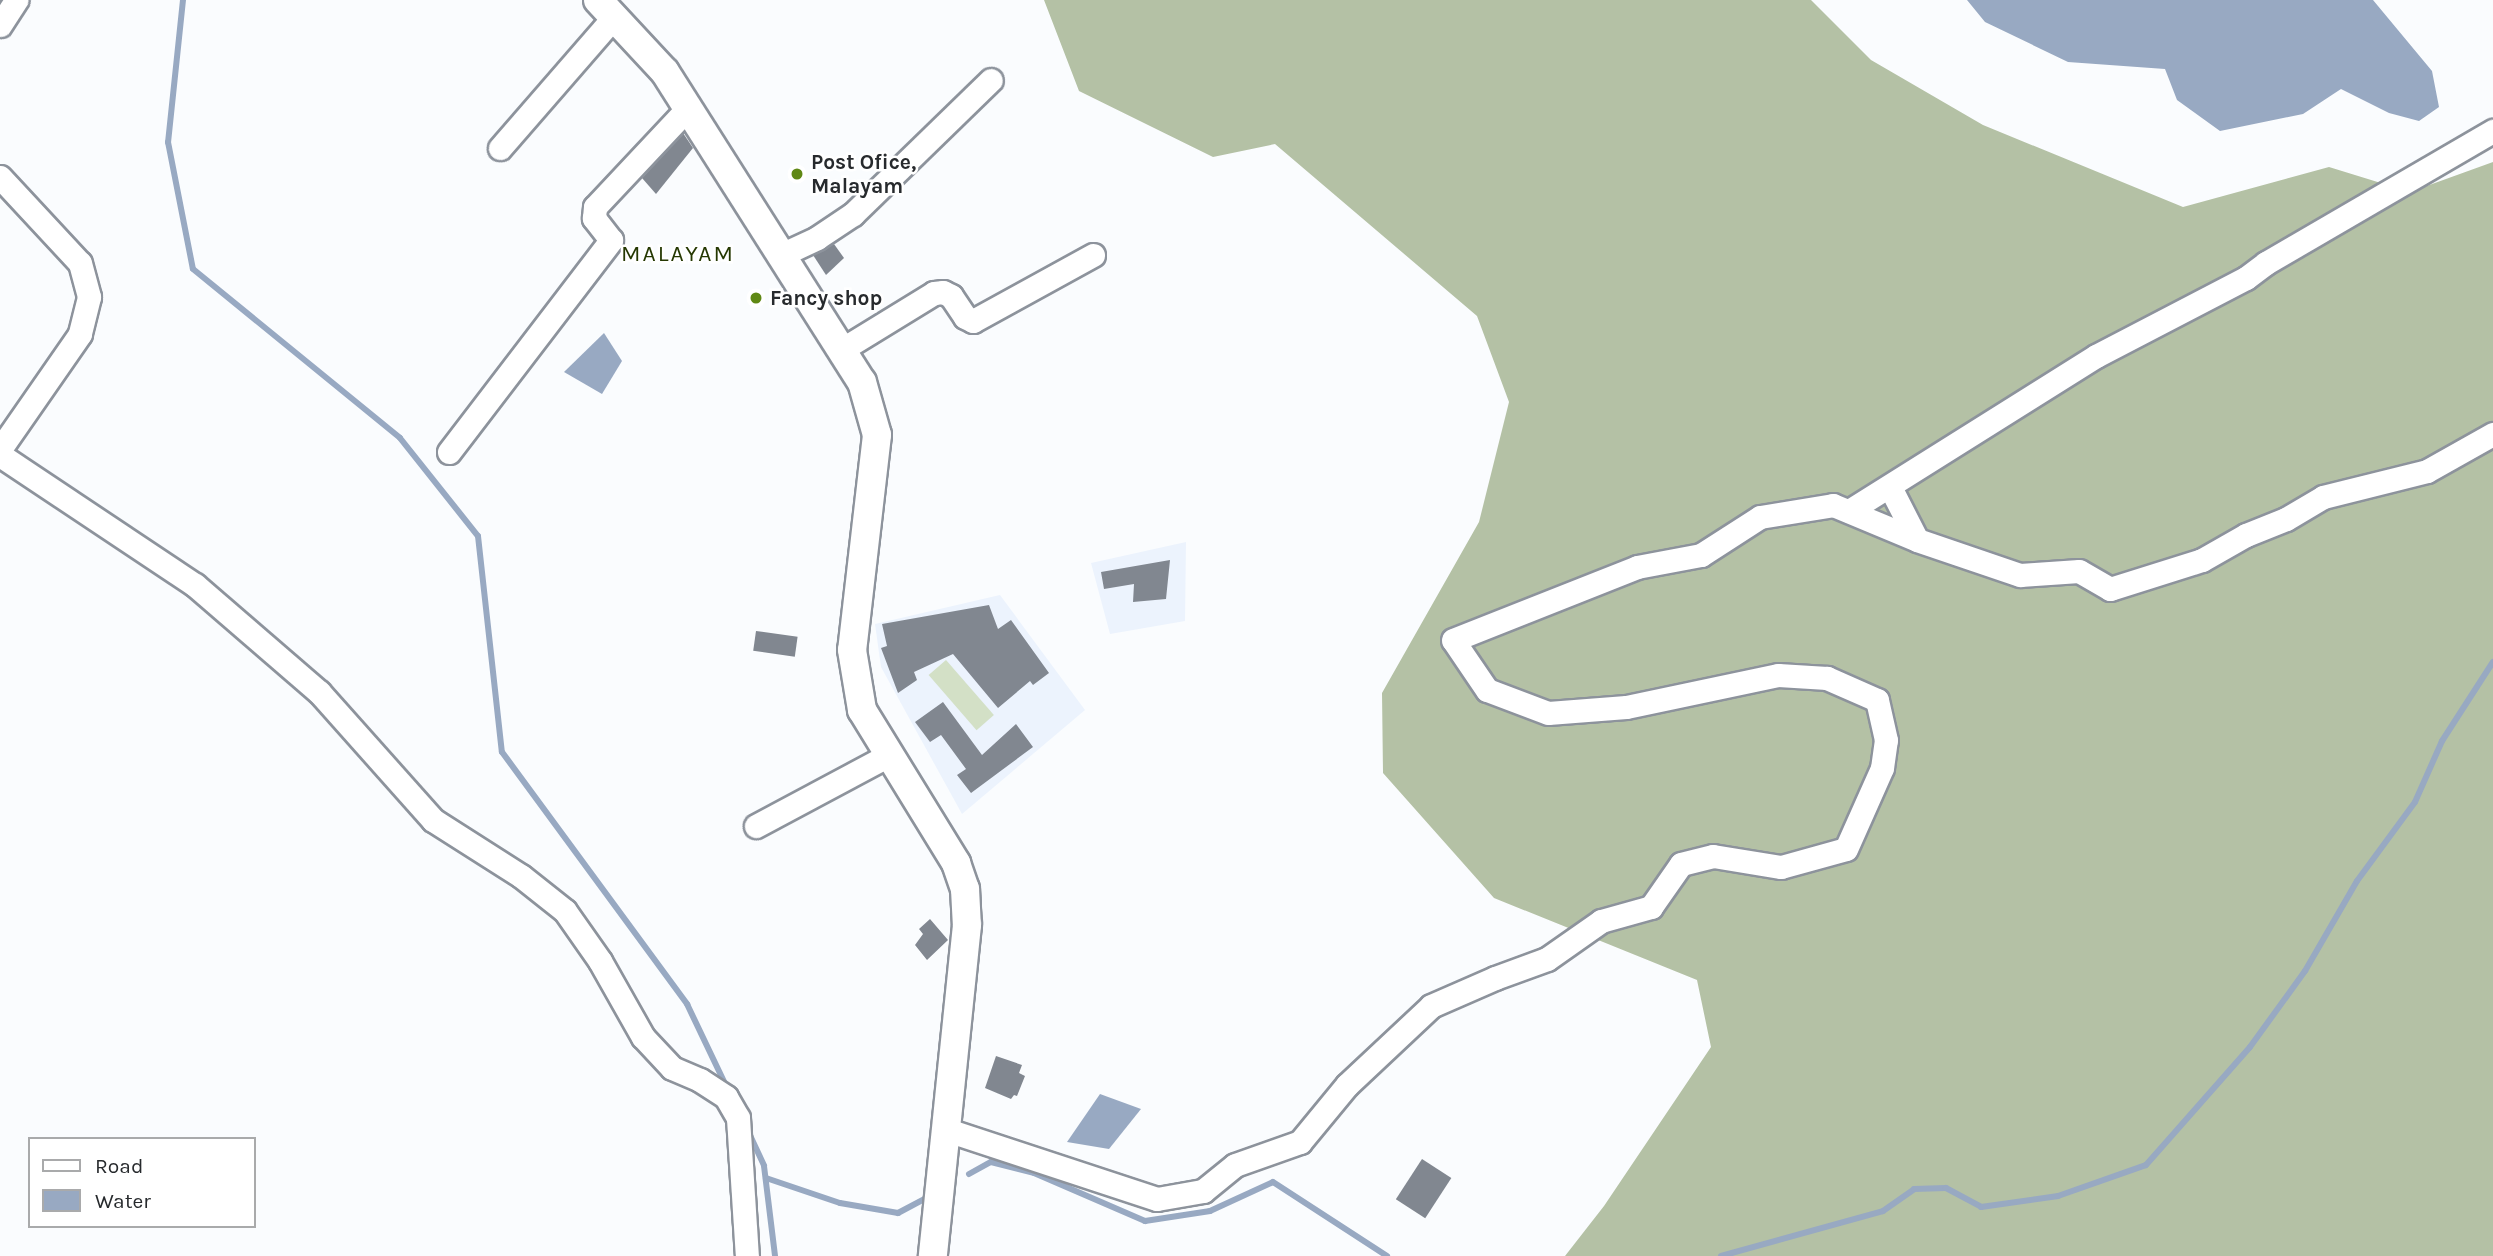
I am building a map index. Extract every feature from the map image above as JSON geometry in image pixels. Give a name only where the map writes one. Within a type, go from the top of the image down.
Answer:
[{"type":"main road","points":[[606,8],[665,72],[862,382],[877,435],[852,650],[862,710],[956,863],[965,889],[967,925],[933,1256]]},
{"type":"street","points":[[0,24],[16,0]]},
{"type":"street","points":[[500,148],[606,8]]},
{"type":"street","points":[[781,255],[817,238],[853,214],[991,80]]},
{"type":"street","points":[[449,452],[611,240],[594,218],[595,207],[688,108]]},
{"type":"street","points":[[1849,512],[2096,356],[2246,278],[2266,263],[2493,131]]},
{"type":"street","points":[[0,177],[80,263],[89,297],[80,334],[0,449]]},
{"type":"street","points":[[841,350],[934,293],[943,292],[951,296],[965,317],[973,321],[1093,255]]},
{"type":"street","points":[[944,1129],[1157,1199],[1203,1191],[1235,1165],[1300,1142],[1347,1085],[1431,1006],[1547,959],[1601,921],[1651,907],[1681,864],[1713,856],[1781,867],[1846,849],[1882,768],[1886,740],[1877,700],[1827,678],[1778,675],[1626,707],[1548,713],[1487,690],[1453,640],[1637,567],[1702,555],[1760,517],[1833,505],[1917,540],[2020,575],[2079,571],[2110,589],[2202,560],[2246,535],[2286,519],[2323,496],[2427,471],[2493,434]]},
{"type":"street","points":[[0,456],[195,585],[319,692],[433,820],[522,876],[565,911],[600,961],[643,1037],[672,1068],[700,1080],[726,1097],[738,1118],[747,1256]]},
{"type":"street","points":[[1890,487],[1917,540]]},
{"type":"street","points":[[756,826],[890,755]]},
{"type":"shaded area","points":[[1186,542],[1185,621],[1110,634],[1091,563]]},
{"type":"shaded area","points":[[1000,595],[1085,710],[962,814],[881,667],[875,624]]},
{"type":"green space","points":[[1044,0],[1811,0],[1871,60],[1983,125],[2183,207],[2329,167],[2410,192],[2493,162],[2493,1256],[1565,1256],[1604,1206],[1711,1047],[1697,980],[1494,898],[1383,773],[1382,693],[1479,522],[1509,402],[1477,316],[1275,144],[1213,157],[1079,91]]},
{"type":"green space","points":[[946,660],[994,715],[977,730],[929,675]]},
{"type":"water","points":[[1967,0],[2373,0],[2432,71],[2439,107],[2419,121],[2389,113],[2341,89],[2303,114],[2220,131],[2177,100],[2165,69],[2068,62],[1985,22]]},
{"type":"water","points":[[604,333],[622,361],[602,394],[564,372]]},
{"type":"water","points":[[1100,1094],[1141,1109],[1109,1149],[1067,1142]]},
{"type":"building","points":[[683,133],[693,148],[656,194],[642,178]]},
{"type":"building","points":[[834,244],[844,258],[826,275],[813,255]]},
{"type":"building","points":[[1170,560],[1166,599],[1133,602],[1134,584],[1104,589],[1101,572]]},
{"type":"building","points":[[989,605],[998,629],[1011,620],[1049,673],[1033,685],[1030,681],[998,708],[953,654],[914,672],[917,680],[898,693],[881,648],[887,646],[882,624]]},
{"type":"building","points":[[756,631],[798,637],[795,657],[753,651]]},
{"type":"building","points":[[943,702],[982,755],[1016,724],[1033,747],[971,793],[957,775],[966,769],[941,735],[930,742],[915,722]]},
{"type":"building","points":[[930,919],[948,940],[927,960],[915,945],[923,934],[919,929]]},
{"type":"building","points":[[996,1056],[1022,1065],[1019,1073],[1025,1076],[1017,1096],[1014,1095],[1011,1099],[985,1088]]},
{"type":"building","points":[[1422,1159],[1451,1178],[1425,1218],[1396,1199]]},
{"type":"waterway","points":[[183,0],[168,142],[193,269],[400,438],[478,536],[502,752],[687,1004],[728,1090]]},
{"type":"waterway","points":[[1721,1256],[1883,1211],[1914,1189],[1946,1188],[1981,1207],[2058,1196],[2146,1165],[2250,1047],[2305,971],[2357,881],[2415,802],[2442,741],[2493,662]]},
{"type":"waterway","points":[[748,1131],[764,1166],[775,1256]]},
{"type":"waterway","points":[[969,1174],[991,1162],[1034,1173],[1145,1221],[1210,1211],[1273,1182],[1387,1256]]},
{"type":"waterway","points":[[766,1178],[840,1203],[898,1213],[930,1196]]},
{"type":"place","name":"Post Ofice, Malayam","points":[[797,174]]},
{"type":"place","name":"Fancy shop","points":[[756,298]]},
{"type":"district","name":"MALAYAM","points":[[678,254]]}]
